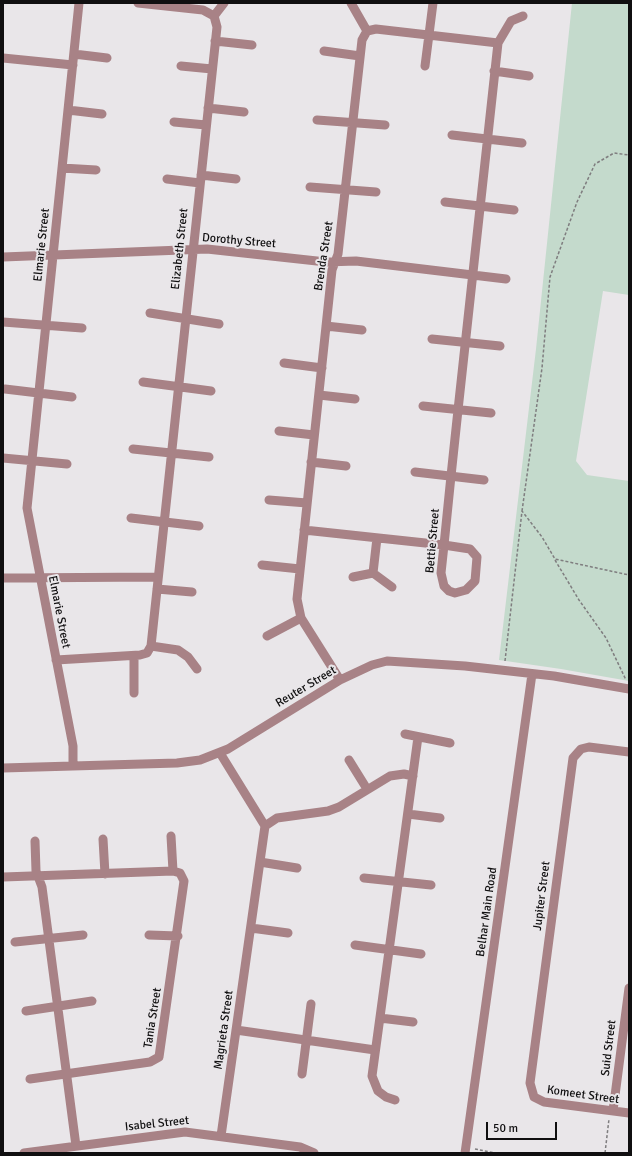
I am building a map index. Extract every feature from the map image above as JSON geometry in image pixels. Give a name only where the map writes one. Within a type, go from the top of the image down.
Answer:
[{"type":"street","name":"Elmarie Street","points":[[72,766],[73,746],[27,513],[31,461],[79,3]]},
{"type":"street","points":[[138,3],[159,4],[203,10],[214,16],[224,3]]},
{"type":"street","points":[[351,3],[368,31],[376,29],[498,43]]},
{"type":"street","points":[[425,66],[433,3]]},
{"type":"street","name":"Elizabeth Street","points":[[151,646],[217,23],[214,16]]},
{"type":"street","name":"Bettie Street","points":[[444,545],[470,549],[476,554],[477,559],[474,581],[469,588],[463,592],[449,591],[442,583],[441,573],[472,275],[498,43],[511,21],[524,16]]},
{"type":"street","name":"Brenda Street","points":[[340,680],[301,618],[297,598],[332,270],[338,254],[362,40],[368,31]]},
{"type":"street","points":[[215,41],[252,45]]},
{"type":"street","points":[[324,51],[360,56]]},
{"type":"street","points":[[74,54],[107,58]]},
{"type":"street","points":[[3,58],[73,65]]},
{"type":"street","points":[[181,66],[212,69]]},
{"type":"street","points":[[494,71],[529,76]]},
{"type":"street","points":[[208,108],[244,112]]},
{"type":"street","points":[[68,110],[102,114]]},
{"type":"street","points":[[316,120],[384,125]]},
{"type":"street","points":[[174,122],[206,125]]},
{"type":"street","points":[[452,135],[522,143]]},
{"type":"street","points":[[62,168],[96,170]]},
{"type":"street","points":[[167,179],[236,179]]},
{"type":"street","points":[[310,187],[376,192]]},
{"type":"street","points":[[445,202],[514,210]]},
{"type":"street","name":"Dorothy Street","points":[[3,257],[207,248],[326,262],[356,261],[472,275]]},
{"type":"street","points":[[472,275],[506,279]]},
{"type":"street","points":[[150,313],[219,324]]},
{"type":"street","points":[[3,322],[82,328]]},
{"type":"street","points":[[326,326],[362,330]]},
{"type":"street","points":[[432,339],[500,346]]},
{"type":"street","points":[[284,363],[322,368]]},
{"type":"street","points":[[143,382],[211,391]]},
{"type":"street","points":[[5,389],[72,397]]},
{"type":"street","points":[[319,395],[355,399]]},
{"type":"street","points":[[423,406],[491,413]]},
{"type":"street","points":[[278,431],[314,435]]},
{"type":"street","points":[[133,449],[209,458]]},
{"type":"street","points":[[3,458],[67,464]]},
{"type":"street","points":[[311,462],[346,466]]},
{"type":"street","points":[[415,472],[484,480]]},
{"type":"street","points":[[269,500],[307,503]]},
{"type":"street","points":[[131,518],[199,526]]},
{"type":"street","points":[[304,530],[444,545]]},
{"type":"street","points":[[373,573],[376,538]]},
{"type":"street","points":[[262,565],[300,569]]},
{"type":"street","points":[[353,578],[373,573]]},
{"type":"street","points":[[373,573],[392,587]]},
{"type":"street","points":[[3,578],[158,577]]},
{"type":"street","points":[[157,589],[192,592]]},
{"type":"street","points":[[267,636],[301,618]]},
{"type":"street","points":[[56,660],[144,655],[151,646],[178,650],[188,657],[198,669]]},
{"type":"street","points":[[134,656],[134,693]]},
{"type":"street","name":"Reuter Street","points":[[3,768],[177,763],[200,760],[220,753],[340,680],[372,665],[387,661],[458,666],[532,674],[629,689]]},
{"type":"street","name":"Belhar Main Road","points":[[465,1150],[532,674]]},
{"type":"street","points":[[405,734],[450,743]]},
{"type":"street","points":[[395,1100],[382,1095],[373,1082],[372,1076],[418,737]]},
{"type":"street","name":"Jupiter Street","points":[[534,1097],[530,1083],[573,758],[581,749],[589,747],[629,752]]},
{"type":"street","points":[[220,753],[265,826],[277,818],[339,807],[390,776],[404,774],[413,776]]},
{"type":"street","points":[[349,760],[367,789]]},
{"type":"street","points":[[408,814],[440,818]]},
{"type":"street","name":"Magrieta Street","points":[[221,1136],[265,826]]},
{"type":"street","points":[[3,877],[173,871],[171,836]]},
{"type":"street","points":[[103,839],[105,874]]},
{"type":"street","points":[[35,841],[36,871],[42,886],[76,1146]]},
{"type":"street","points":[[260,862],[298,868]]},
{"type":"street","name":"Tania Street","points":[[67,1073],[150,1062],[159,1057],[178,936],[184,881],[180,873],[173,871]]},
{"type":"street","points":[[364,878],[431,885]]},
{"type":"street","points":[[251,928],[288,934]]},
{"type":"street","points":[[15,942],[83,935]]},
{"type":"street","points":[[149,935],[178,936]]},
{"type":"street","points":[[356,944],[421,954]]},
{"type":"street","name":"Suid Street","points":[[612,1111],[629,988]]},
{"type":"street","points":[[26,1011],[92,1001]]},
{"type":"street","points":[[302,1074],[311,1004]]},
{"type":"street","points":[[380,1018],[413,1022]]},
{"type":"street","points":[[236,1030],[375,1050]]},
{"type":"street","points":[[30,1079],[67,1073]]},
{"type":"street","name":"Komeet Street","points":[[534,1097],[544,1102],[629,1113]]},
{"type":"street","name":"Isabel Street","points":[[24,1153],[178,1132],[221,1136],[300,1147],[314,1153]]},
{"type":"path","points":[[504,671],[522,511],[542,368],[550,277],[594,164],[614,153],[629,156]]},
{"type":"path","points":[[522,511],[542,537],[579,600],[606,638],[629,685]]},
{"type":"path","points":[[555,559],[629,575]]},
{"type":"path","points":[[605,1153],[612,1111]]},
{"type":"path","points":[[465,1150],[495,1153]]},
{"type":"green space","points":[[572,3],[629,3],[629,295],[603,291],[576,461],[587,475],[629,481],[629,681],[499,660],[536,349]]}]
